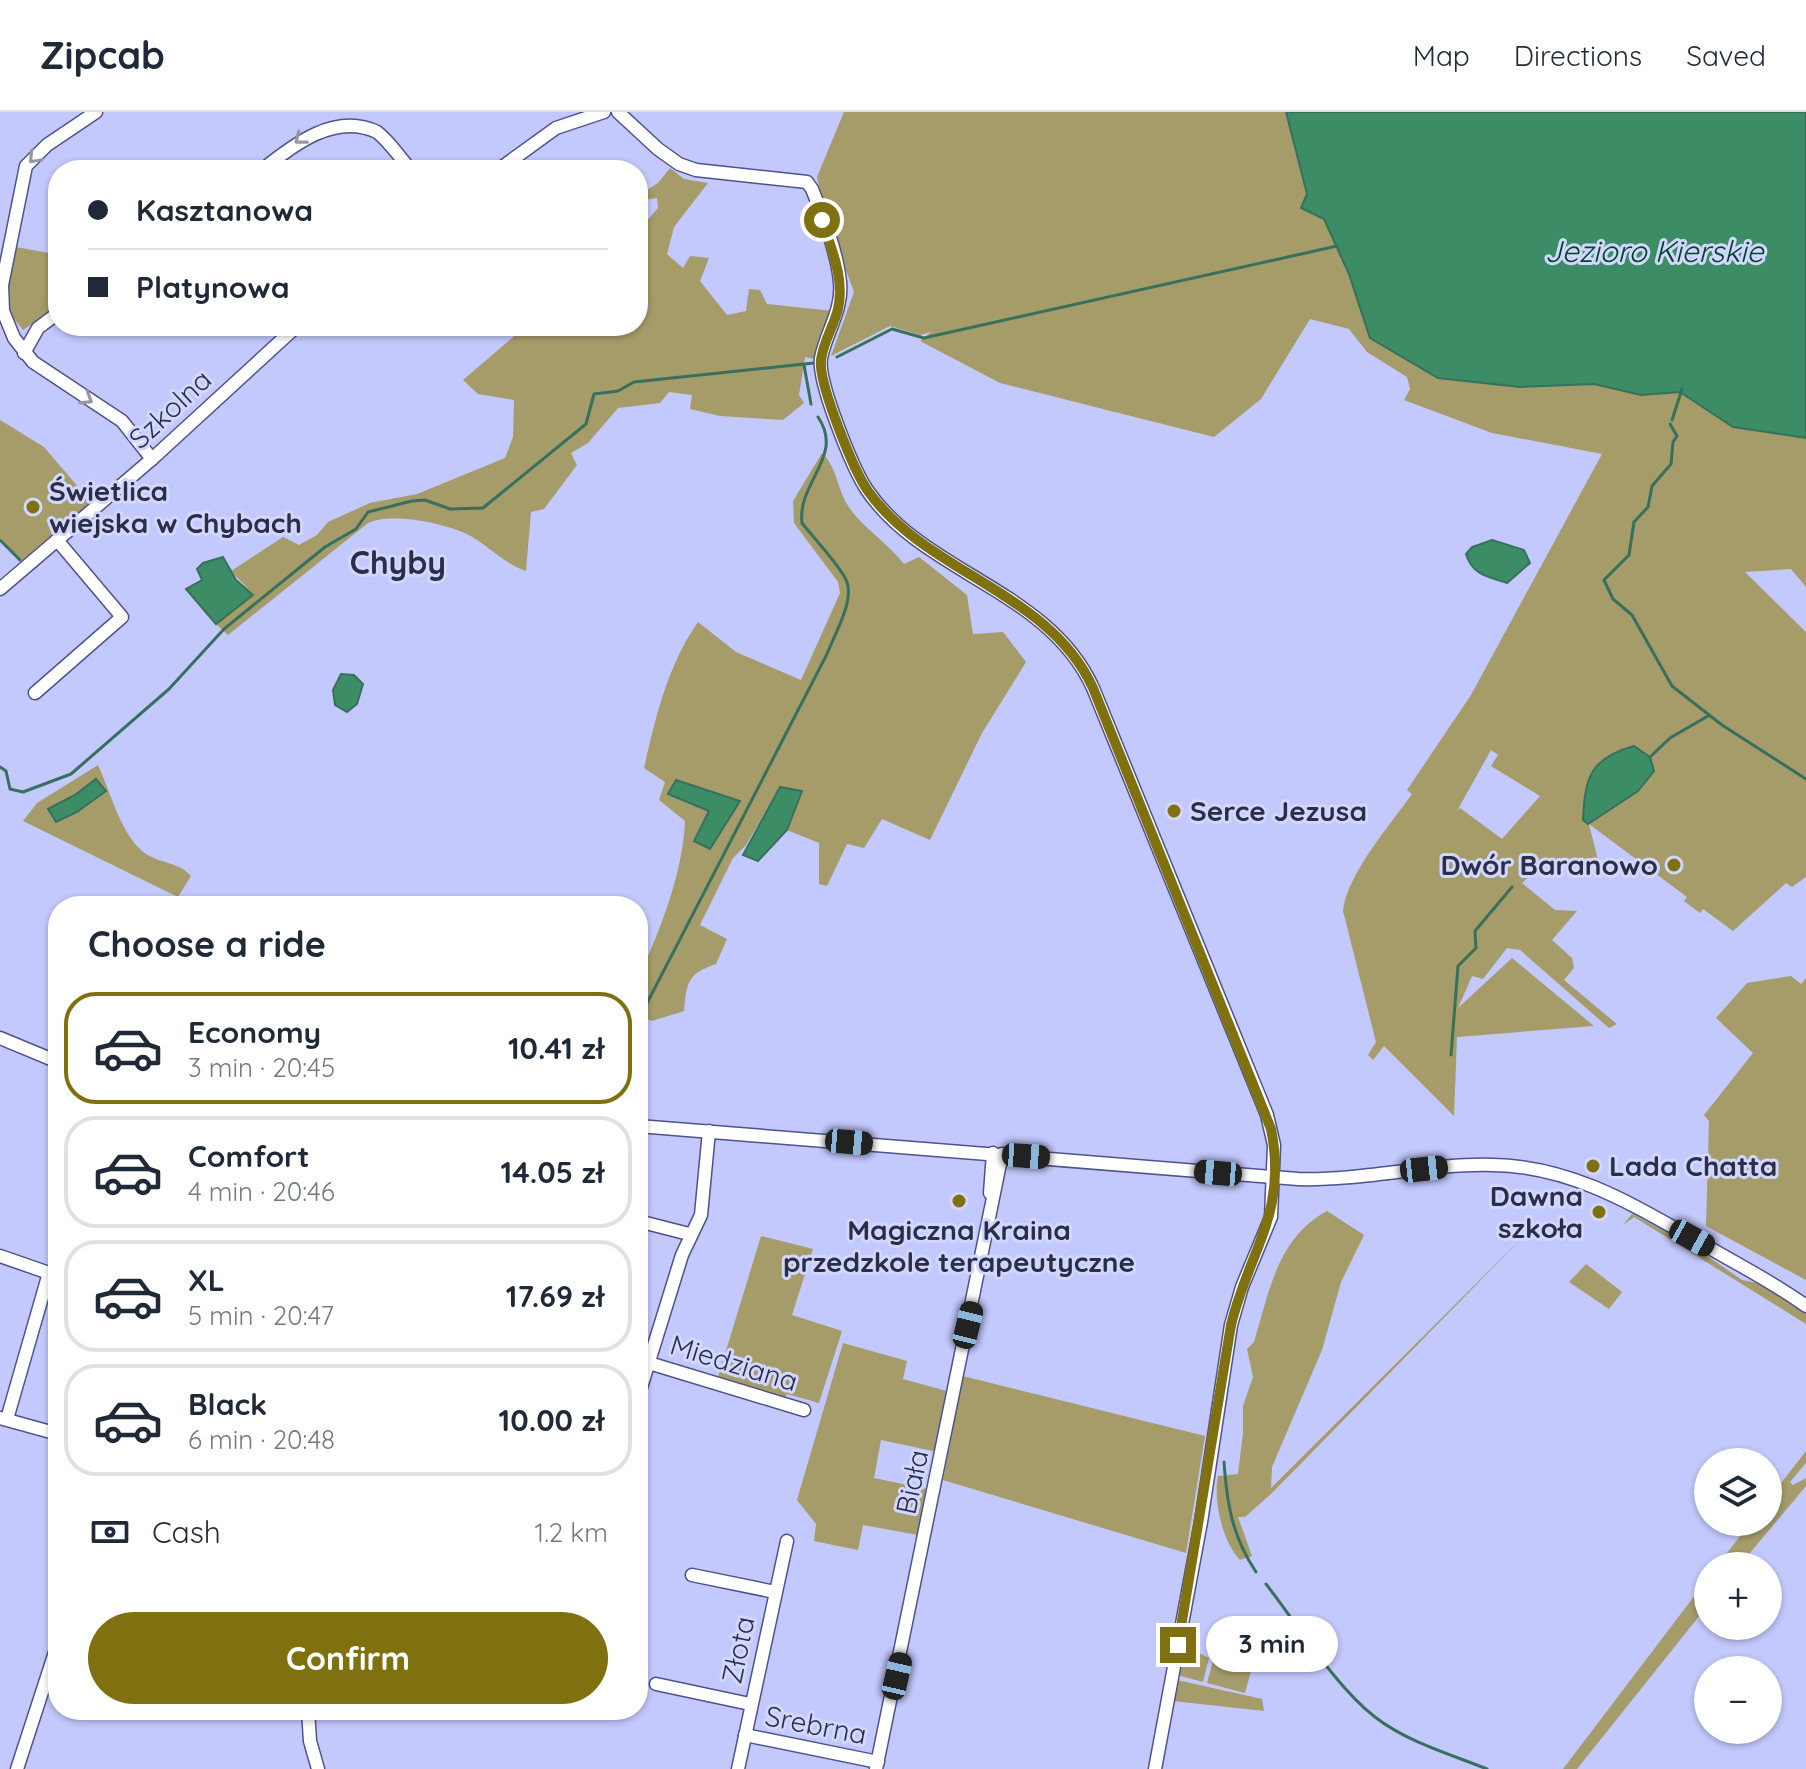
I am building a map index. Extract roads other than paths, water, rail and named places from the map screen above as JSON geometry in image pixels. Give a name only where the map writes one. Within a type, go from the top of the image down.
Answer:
[{"type":"street","points":[[96,112],[38,152],[23,172],[2,294],[8,325],[24,353],[44,371],[122,421],[152,459]]},
{"type":"street","points":[[512,160],[556,128],[604,112]]},
{"type":"street","points":[[618,112],[658,149],[687,167],[711,174],[807,182],[815,197],[840,282],[838,309],[820,368],[855,469],[867,490],[897,523],[1052,630],[1085,671],[1267,1115],[1274,1145],[1274,1177],[1267,1231],[1242,1287],[1231,1325],[1201,1522],[1155,1769]]},
{"type":"street","points":[[274,160],[313,129],[345,118],[379,134],[402,160]]},
{"type":"street","points":[[24,353],[38,328],[48,320]]},
{"type":"street","name":"Szkolna","points":[[0,589],[152,459],[286,336]]},
{"type":"street","points":[[35,693],[122,617],[57,540]]},
{"type":"street","points":[[0,1038],[48,1058]]},
{"type":"street","points":[[648,1127],[1274,1177],[1368,1178],[1478,1165],[1558,1173],[1623,1200],[1806,1306]]},
{"type":"street","points":[[648,1366],[689,1234],[701,1215],[709,1131]]},
{"type":"street","name":"Biała","points":[[877,1765],[992,1204],[997,1154]]},
{"type":"street","points":[[648,1224],[689,1234]]},
{"type":"street","points":[[0,1256],[48,1270]]},
{"type":"street","points":[[48,1287],[4,1419],[48,1431]]},
{"type":"street","name":"Miedziana","points":[[649,1363],[804,1410]]},
{"type":"street","name":"Złota","points":[[738,1769],[787,1541]]},
{"type":"street","points":[[692,1575],[775,1592]]},
{"type":"street","points":[[17,1769],[48,1674]]},
{"type":"street","points":[[656,1684],[750,1704]]},
{"type":"street","points":[[309,1720],[310,1741],[318,1769]]},
{"type":"street","name":"Srebrna","points":[[745,1735],[877,1765]]},
{"type":"water","name":"Jezioro Kierskie","points":[[1286,112],[1806,112],[1806,438],[1733,427],[1680,392],[1641,395],[1594,384],[1520,387],[1438,378],[1370,338],[1349,274],[1324,219],[1301,208],[1307,194]]},
{"type":"water","points":[[1492,540],[1524,550],[1530,563],[1507,583],[1477,571],[1466,554],[1472,547]]},
{"type":"water","points":[[223,557],[236,580],[253,595],[216,624],[186,589],[202,580],[197,569],[203,563]]},
{"type":"water","points":[[341,674],[354,675],[363,684],[357,704],[347,712],[335,705],[333,690]]},
{"type":"water","points":[[1634,746],[1650,757],[1654,771],[1638,791],[1588,824],[1583,820],[1584,805],[1593,771],[1608,756]]},
{"type":"water","points":[[96,779],[106,791],[77,812],[56,822],[48,809],[75,795]]},
{"type":"water","points":[[676,780],[740,801],[710,849],[694,841],[709,811],[668,794]]},
{"type":"water","points":[[780,787],[802,791],[787,830],[758,861],[743,855]]},
{"type":"waterway","points":[[837,357],[892,329],[924,338],[1337,246]]},
{"type":"waterway","points":[[0,767],[6,771],[10,789],[23,792],[71,774],[169,689],[224,629],[325,547],[356,529],[368,512],[425,500],[450,509],[483,508],[586,424],[594,394],[618,391],[634,382],[814,363]]},
{"type":"waterway","points":[[804,365],[811,404]]},
{"type":"waterway","points":[[1672,420],[1682,389]]},
{"type":"waterway","points":[[648,1001],[827,654],[846,609],[848,590],[844,576],[802,523],[802,508],[826,444],[825,431],[818,417]]},
{"type":"waterway","points":[[1670,424],[1677,436],[1673,442],[1671,464],[1652,486],[1648,507],[1634,522],[1629,555],[1604,580],[1613,599],[1632,615],[1672,686],[1722,725],[1806,779]]},
{"type":"waterway","points":[[0,540],[20,560]]},
{"type":"waterway","points":[[1650,757],[1670,738],[1708,716]]},
{"type":"waterway","points":[[1451,1055],[1458,966],[1476,948],[1475,931],[1512,887]]},
{"type":"waterway","points":[[1224,1462],[1232,1519],[1241,1546],[1256,1572]]},
{"type":"waterway","points":[[1266,1584],[1331,1672],[1375,1717],[1415,1740],[1487,1769]]},
{"type":"place","name":"Świetlica wiejska w Chybach","points":[[33,507]]},
{"type":"place","name":"Serce Jezusa","points":[[1174,811]]},
{"type":"place","name":"Dwór Baranowo","points":[[1674,865]]},
{"type":"place","name":"Lada Chatta","points":[[1593,1166]]},
{"type":"place","name":"Magiczna Kraina przedzkole terapeutyczne","points":[[959,1201]]},
{"type":"place","name":"Dawna szkoła","points":[[1599,1212]]},
{"type":"district","name":"Chyby","points":[[398,563]]}]
